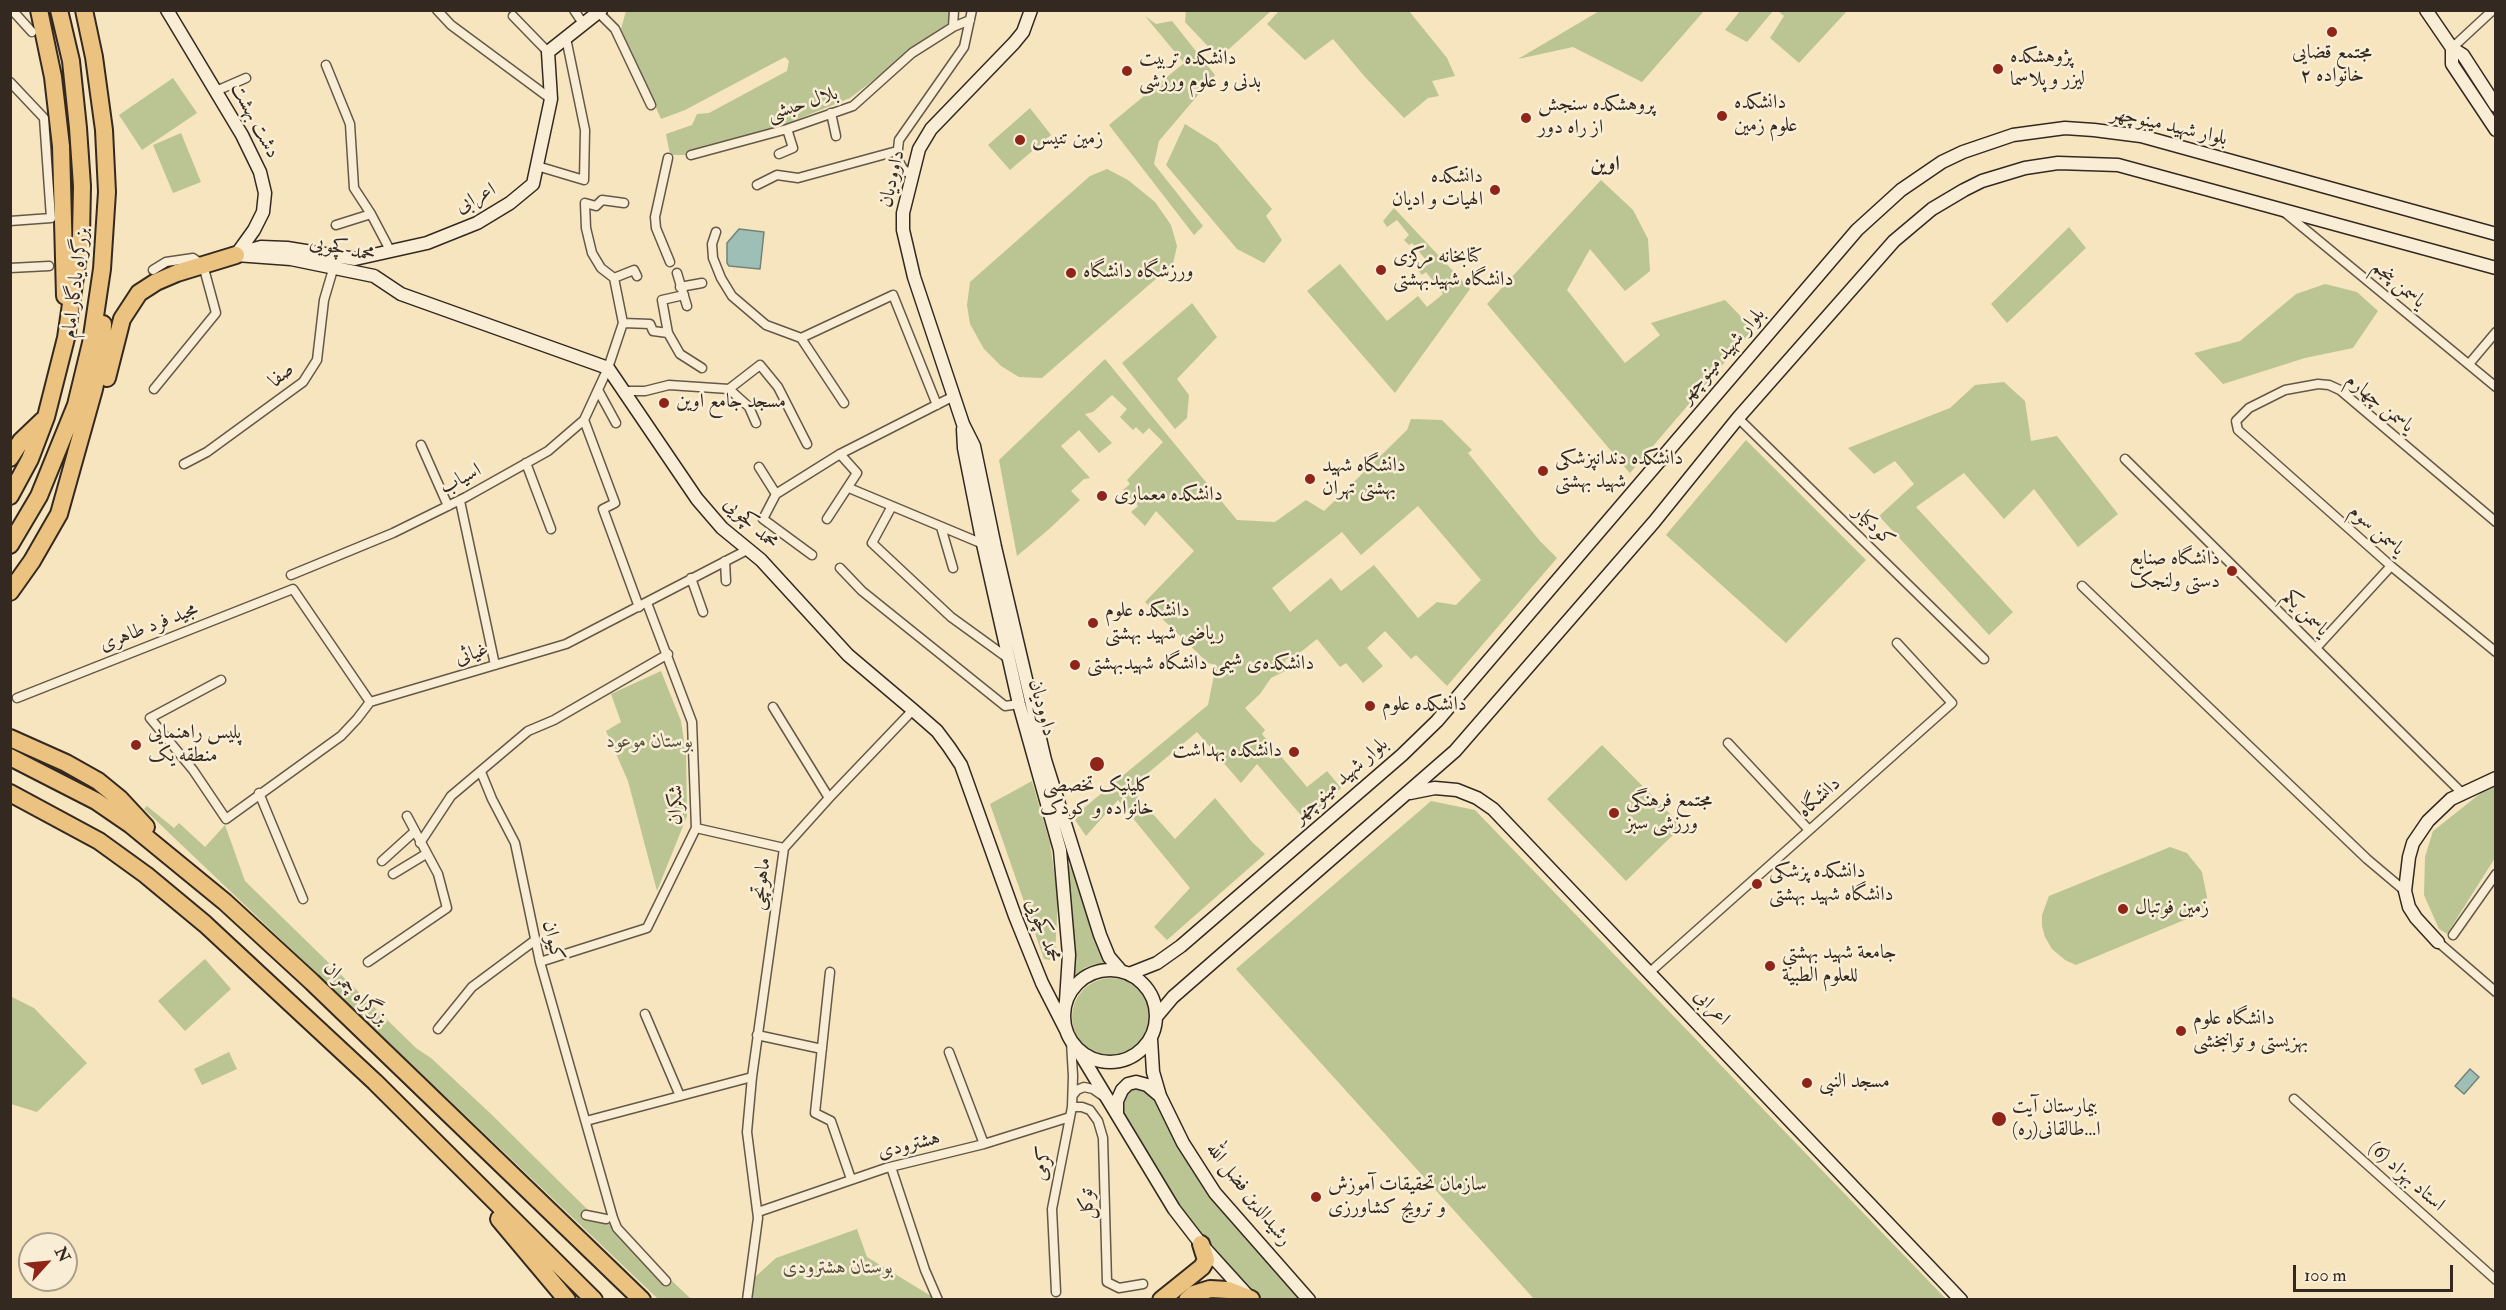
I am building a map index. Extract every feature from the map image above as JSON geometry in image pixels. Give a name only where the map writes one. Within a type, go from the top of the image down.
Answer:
[{"type":"highway","points":[[39,10],[53,77],[61,147],[66,338]]},
{"type":"highway","name":"بزرگراه یادگار امام","points":[[10,495],[30,459],[46,417],[66,338],[81,236],[82,186],[71,61],[59,10]]},
{"type":"highway","name":"بزرگراه یادگار امام","points":[[10,545],[39,496],[76,405],[91,343],[99,288],[106,223],[104,130],[94,57],[84,10]]},
{"type":"highway","points":[[71,471],[86,459],[122,319],[129,305],[139,293],[156,282],[177,273],[236,255]]},
{"type":"highway","points":[[10,592],[32,561],[59,514],[94,389],[102,351],[103,318],[99,288]]},
{"type":"highway","points":[[10,458],[21,441],[46,417]]},
{"type":"highway","points":[[10,724],[55,757]]},
{"type":"highway","points":[[10,738],[55,757],[98,781],[120,799],[177,861]]},
{"type":"highway","name":"بزرگراه چمران","points":[[10,757],[96,801],[177,861],[312,982],[642,1299]]},
{"type":"highway","points":[[10,793],[99,841],[146,875],[205,924],[279,991],[594,1299]]},
{"type":"highway","points":[[10,799],[35,805]]},
{"type":"highway","points":[[424,1131],[567,1299]]},
{"type":"highway","points":[[1161,1299],[1202,1267],[1206,1260],[1201,1244]]},
{"type":"highway","points":[[1187,1299],[1210,1289],[1228,1290],[1251,1299]]},
{"type":"main road","name":"دشت بهشت","points":[[166,10],[216,91],[256,163],[265,193],[263,212],[254,230],[236,255]]},
{"type":"main road","name":"داوودیان","points":[[1031,10],[1023,32],[1014,44],[931,129],[920,149],[911,175],[903,213],[906,247],[963,424],[974,446],[995,547],[1065,848],[1069,955],[1066,1001]]},
{"type":"main road","points":[[2426,10],[2452,48],[2463,54],[2496,106]]},
{"type":"main road","points":[[549,52],[600,12]]},
{"type":"main road","points":[[2452,48],[2452,64],[2496,130]]},
{"type":"main road","name":"اعرابی","points":[[236,255],[261,247],[287,248],[355,259],[427,243],[477,223],[510,203],[533,184],[551,99],[549,52]]},
{"type":"main road","name":"بلوار شهید مینوچهر","points":[[1125,972],[1157,963],[1181,946],[1402,755],[1437,721],[1857,230],[1901,190],[1942,162],[2013,135],[2065,128],[2141,136],[2495,234]]},
{"type":"main road","points":[[1156,1016],[1173,998],[1409,793],[1462,743],[1654,522],[1738,417],[1894,242],[1932,209],[1982,181],[2025,168],[2058,163],[2118,165],[2496,268]]},
{"type":"main road","name":"محمد کچویی","points":[[236,255],[291,259],[374,276],[402,294],[608,368],[666,460],[703,506],[728,533],[749,549],[848,655],[937,731],[961,765],[1042,983],[1072,1041]]},
{"type":"main road","name":"داوودیان","points":[[963,424],[964,448],[983,544],[1019,704],[1065,848],[1109,957],[1125,972]]},
{"type":"main road","points":[[2438,942],[2409,907],[2405,891],[2409,857],[2417,836],[2437,811],[2462,792],[2496,778]]},
{"type":"main road","name":"اعرابی","points":[[1409,793],[1436,788],[1457,790],[1477,798],[1493,809],[1961,1299]]},
{"type":"main road","points":[[1072,1041],[1090,1058],[1103,1062],[1117,1062],[1136,1054],[1151,1039],[1156,1016],[1149,991],[1140,981],[1125,972],[1107,970],[1094,973],[1082,979],[1072,989],[1066,1001],[1064,1022],[1072,1041],[1157,1184],[1201,1244],[1251,1299]]},
{"type":"main road","name":"رشیدالدین فضل الله","points":[[1151,1039],[1153,1072],[1160,1096],[1183,1143],[1215,1193],[1309,1299]]},
{"type":"main road","points":[[1114,1109],[1122,1090],[1128,1084],[1137,1082],[1160,1096]]},
{"type":"street","points":[[12,10],[32,32]]},
{"type":"street","points":[[437,10],[451,25],[551,99]]},
{"type":"street","points":[[574,10],[584,25]]},
{"type":"street","points":[[953,27],[954,10]]},
{"type":"street","points":[[911,175],[900,164],[897,151],[899,140],[964,47],[972,10]]},
{"type":"street","points":[[2452,48],[2493,10]]},
{"type":"street","points":[[600,12],[615,29],[651,105]]},
{"type":"street","points":[[513,16],[549,52]]},
{"type":"street","name":"بلال حبشی","points":[[691,155],[787,129],[853,106],[912,54],[953,27],[970,20]]},
{"type":"street","points":[[537,166],[584,180],[585,130],[566,38]]},
{"type":"street","points":[[326,65],[350,124],[354,188],[391,252]]},
{"type":"street","points":[[216,91],[246,78]]},
{"type":"street","points":[[10,82],[44,118],[51,218],[10,221]]},
{"type":"street","points":[[831,113],[836,136]]},
{"type":"street","points":[[779,154],[793,148],[787,129]]},
{"type":"street","points":[[757,185],[777,175],[798,178],[897,151]]},
{"type":"street","points":[[668,158],[655,217],[656,228],[670,262]]},
{"type":"street","points":[[624,203],[602,200],[596,206],[585,203],[586,228],[591,253],[601,268],[614,278],[622,306],[623,323],[650,324],[653,331],[668,333]]},
{"type":"street","name":"یاسمن پنجم","points":[[2280,209],[2496,387]]},
{"type":"street","points":[[336,225],[371,214]]},
{"type":"street","points":[[716,232],[712,244],[713,258],[732,296],[766,325],[801,338],[844,403]]},
{"type":"street","points":[[153,270],[166,262],[193,258],[203,265],[216,313],[154,389]]},
{"type":"street","points":[[10,268],[50,266]]},
{"type":"street","name":"صفا","points":[[184,464],[207,452],[303,382],[317,360],[324,300],[334,266]]},
{"type":"street","points":[[614,278],[634,270],[637,276]]},
{"type":"street","points":[[677,273],[687,306]]},
{"type":"street","points":[[702,283],[662,300],[668,333],[680,354],[702,368]]},
{"type":"street","points":[[801,338],[893,295],[937,405]]},
{"type":"street","name":"اسیاب","points":[[291,575],[393,533],[460,501],[548,451],[584,420],[608,368],[623,323]]},
{"type":"street","points":[[2469,364],[2496,332]]},
{"type":"street","points":[[729,389],[760,365],[778,387],[807,444]]},
{"type":"street","name":"یاسمن چهارم","points":[[2238,430],[2236,421],[2241,413],[2285,390],[2318,384],[2329,385],[2340,390],[2496,522]]},
{"type":"street","points":[[624,391],[645,391],[669,385],[729,389],[749,406],[756,423]]},
{"type":"street","points":[[598,390],[616,423]]},
{"type":"street","points":[[812,555],[763,519],[776,494],[840,454],[954,396]]},
{"type":"street","name":"کودکیار","points":[[1738,417],[1984,659]]},
{"type":"street","name":"شکران","points":[[540,962],[647,928],[696,828],[692,722],[668,654],[643,605],[603,509],[615,503],[584,420]]},
{"type":"street","name":"یاسمن سوم","points":[[2238,430],[2391,566],[2496,652]]},
{"type":"street","points":[[421,445],[448,506]]},
{"type":"street","points":[[827,519],[857,473],[840,454]]},
{"type":"street","name":"یاسمن یکم","points":[[2125,459],[2462,792]]},
{"type":"street","points":[[526,463],[551,529]]},
{"type":"street","points":[[759,467],[776,494]]},
{"type":"street","points":[[849,488],[983,544]]},
{"type":"street","points":[[460,501],[495,665]]},
{"type":"street","points":[[892,506],[872,543],[951,617],[1009,659]]},
{"type":"street","points":[[941,527],[953,568]]},
{"type":"street","name":"غیاثی","points":[[370,702],[566,644],[749,549]]},
{"type":"street","points":[[725,561],[726,581]]},
{"type":"street","points":[[2316,648],[2391,566]]},
{"type":"street","points":[[840,568],[862,591],[1005,706],[1019,704]]},
{"type":"street","points":[[691,578],[703,612]]},
{"type":"street","points":[[2082,586],[2367,859],[2405,891]]},
{"type":"street","name":"مجید فرد طاهری","points":[[17,698],[293,589],[370,702]]},
{"type":"street","name":"دانشگاه","points":[[1650,972],[1952,703],[1898,644]]},
{"type":"street","points":[[420,843],[451,796],[528,731],[554,720],[668,654]]},
{"type":"street","points":[[221,680],[150,718],[193,770],[226,819],[341,735],[370,702]]},
{"type":"street","points":[[773,707],[829,798]]},
{"type":"street","name":"ماهوتچی","points":[[747,1299],[758,1227],[758,1212],[747,1137],[757,1035],[784,848],[913,710]]},
{"type":"street","points":[[1728,743],[1809,830]]},
{"type":"street","name":"کیوان","points":[[481,772],[515,843],[534,941],[586,1121],[610,1218],[666,1281]]},
{"type":"street","points":[[259,793],[303,899]]},
{"type":"street","points":[[368,962],[447,908],[438,874],[406,816]]},
{"type":"street","points":[[696,828],[784,848]]},
{"type":"street","points":[[382,861],[414,832]]},
{"type":"street","points":[[393,874],[426,854]]},
{"type":"street","points":[[2453,935],[2496,874]]},
{"type":"street","points":[[438,1029],[472,987],[534,941]]},
{"type":"street","points":[[2438,942],[2496,992]]},
{"type":"street","points":[[830,972],[815,1113],[831,1121],[851,1179]]},
{"type":"street","points":[[645,1014],[680,1096]]},
{"type":"street","points":[[757,1035],[822,1049]]},
{"type":"street","name":"کرمی","points":[[1056,1292],[1052,1209],[1072,1107],[1072,1041]]},
{"type":"street","points":[[949,1052],[984,1144]]},
{"type":"street","points":[[586,1121],[752,1077]]},
{"type":"street","points":[[1072,1095],[1077,1089],[1084,1087],[1093,1089],[1114,1109]]},
{"type":"street","name":"استاد بهزاد (6)","points":[[2294,1099],[2496,1280]]},
{"type":"street","name":"توکل","points":[[1072,1107],[1090,1110],[1098,1121],[1102,1138],[1107,1282],[1119,1288],[1143,1284]]},
{"type":"street","name":"هشترودی","points":[[758,1212],[851,1179],[984,1144],[1070,1117]]},
{"type":"street","points":[[891,1167],[925,1270],[938,1299]]},
{"type":"street","points":[[586,1215],[610,1218]]},
{"type":"green space","points":[[1186,10],[1271,11],[1219,58],[1185,22]]},
{"type":"green space","points":[[1601,10],[1704,11],[1642,82],[1573,47],[1518,59]]},
{"type":"green space","points":[[626,11],[950,11],[950,22],[850,98],[786,124],[695,155],[670,155],[666,134],[692,125],[697,114],[709,113],[787,71],[789,61],[785,57],[685,110],[661,119],[621,29]]},
{"type":"green space","points":[[1279,11],[1409,11],[1447,58],[1455,76],[1432,81],[1439,96],[1428,98],[1404,118],[1333,39],[1305,60],[1267,24]]},
{"type":"green space","points":[[1740,11],[1773,11],[1747,42],[1725,30]]},
{"type":"green space","points":[[1778,11],[1847,11],[1799,63],[1770,38],[1784,16]]},
{"type":"green space","points":[[1145,16],[1156,24],[1172,21],[1215,75],[1159,141],[1154,164],[1203,226],[1194,235],[1109,125],[1184,63]]},
{"type":"green space","points":[[173,78],[197,113],[142,150],[119,115]]},
{"type":"green space","name":"زمین تنیس","points":[[1030,108],[1051,135],[1010,170],[988,145]]},
{"type":"green space","points":[[1185,124],[1217,144],[1272,209],[1266,216],[1282,240],[1264,263],[1237,249],[1166,165]]},
{"type":"green space","points":[[181,133],[201,182],[173,193],[153,145]]},
{"type":"green space","name":"ورزشگاه دانشگاه","points":[[1107,169],[1128,180],[1155,202],[1171,225],[1177,246],[1173,264],[1042,378],[1019,377],[1001,366],[984,349],[970,324],[967,305],[970,282],[1090,176]]},
{"type":"green space","points":[[1601,180],[1633,210],[1648,239],[1650,271],[1625,291],[1590,249],[1567,290],[1625,363],[1660,335],[1651,323],[1725,300],[1753,329],[1630,473],[1639,484],[1487,304]]},
{"type":"green space","points":[[1394,208],[1470,289],[1395,393],[1307,291],[1340,264],[1387,321],[1418,296],[1427,307],[1443,294],[1426,272],[1422,275],[1417,269],[1426,260],[1412,243],[1409,245],[1404,240],[1409,235],[1397,220],[1387,227],[1383,221]]},
{"type":"green space","points":[[2069,227],[2086,248],[2007,323],[1991,304]]},
{"type":"green space","points":[[2325,284],[2357,292],[2378,311],[2353,348],[2305,358],[2223,384],[2194,353],[2240,341],[2296,294]]},
{"type":"green space","points":[[1192,303],[1217,337],[1177,379],[1189,395],[1187,418],[1175,429],[1122,363]]},
{"type":"green space","points":[[1105,359],[1237,520],[1275,522],[1306,500],[1324,511],[1407,430],[1411,419],[1442,420],[1472,450],[1468,453],[1540,541],[1557,558],[1447,686],[1416,655],[1411,659],[1385,631],[1367,648],[1383,666],[1363,683],[1346,663],[1340,667],[1317,639],[1302,651],[1285,660],[1287,670],[1271,678],[1260,694],[1245,708],[1265,730],[1262,734],[1307,787],[1327,771],[1341,788],[1305,820],[1257,764],[1241,783],[1197,732],[1130,788],[1175,839],[1215,798],[1265,854],[1167,940],[1154,927],[1190,888],[1118,800],[1086,836],[1073,817],[1208,705],[1216,665],[1208,663],[1145,602],[1194,551],[1156,511],[1145,526],[1131,512],[1138,506],[1123,490],[1130,484],[1127,480],[1163,442],[1149,428],[1143,434],[1136,427],[1133,430],[1120,417],[1127,409],[1112,395],[1093,412],[1085,414],[1112,443],[1099,453],[1079,430],[1061,446],[1090,478],[1084,479],[1071,491],[1080,500],[1017,556],[999,460]],"holes":[[[1418,506],[1481,580],[1456,605],[1437,602],[1418,618],[1374,565],[1341,591],[1331,578],[1290,612],[1272,588],[1342,532],[1361,555]]]},
{"type":"green space","points":[[2004,382],[2025,401],[2031,441],[2057,436],[2118,514],[2078,547],[2034,489],[2004,519],[1964,473],[1916,507],[2013,612],[1989,635],[1879,516],[1914,484],[1895,461],[1874,474],[1848,448],[1950,408],[1975,385]]},
{"type":"green space","points":[[1746,440],[1866,560],[1786,643],[1666,535]]},
{"type":"green space","name":"بوستان موعود","points":[[661,671],[681,721],[686,754],[687,816],[657,891],[628,781],[606,731],[621,722],[611,694]]},
{"type":"green space","name":"مجتمع فرهنگی ورزشی سبز","points":[[1602,745],[1682,826],[1626,881],[1547,799]]},
{"type":"green space","points":[[1032,781],[1050,843],[1058,899],[1055,954],[1050,960],[1044,959],[990,804]]},
{"type":"green space","points":[[2495,787],[2495,858],[2447,934],[2439,929],[2424,895],[2425,857],[2433,831],[2481,793]]},
{"type":"green space","points":[[1431,801],[1475,810],[1946,1299],[1534,1299],[1236,969]]},
{"type":"green space","points":[[147,806],[174,828],[179,823],[205,847],[225,825],[245,881],[416,1048],[431,1058],[490,1113],[589,1211],[610,1222],[691,1299],[658,1299],[144,809]]},
{"type":"green space","name":"زمین فوتبال","points":[[2170,847],[2187,853],[2202,872],[2207,897],[2201,913],[2076,965],[2065,960],[2052,949],[2042,926],[2042,915],[2049,896]]},
{"type":"green space","points":[[1069,864],[1079,882],[1098,946],[1107,965],[1095,964],[1084,968],[1072,982],[1073,924],[1068,880]]},
{"type":"green space","points":[[205,959],[231,989],[185,1031],[158,1001]]},
{"type":"green space","points":[[1111,978],[1126,981],[1139,989],[1147,1002],[1150,1017],[1147,1032],[1139,1045],[1126,1053],[1111,1056],[1096,1053],[1083,1045],[1075,1032],[1072,1017],[1075,1002],[1083,989],[1096,981]]},
{"type":"green space","points":[[10,996],[34,1008],[87,1063],[37,1112],[11,1104]]},
{"type":"green space","points":[[229,1052],[237,1069],[202,1085],[194,1069]]},
{"type":"green space","points":[[1132,1088],[1142,1088],[1156,1099],[1176,1139],[1304,1299],[1257,1299],[1233,1273],[1165,1188],[1123,1115],[1126,1094]]},
{"type":"green space","name":"بوستان هشترودی","points":[[857,1229],[867,1257],[933,1299],[751,1300],[754,1278],[776,1258]]},
{"type":"water","points":[[739,229],[764,232],[760,269],[729,266],[727,263],[727,243]]},
{"type":"water","points":[[2470,1069],[2479,1077],[2464,1094],[2455,1086]]},
{"type":"place","name":"مجتمع قضایی خانواده ۲","points":[[2332,32]]},
{"type":"place","name":"پژوهشکده لیزر و پلاسما","points":[[1998,69]]},
{"type":"place","name":"دانشکده تربیت بدنی و علوم ورزشی","points":[[1127,71]]},
{"type":"place","name":"دانشکده علوم زمین","points":[[1722,116]]},
{"type":"place","name":"پروهشکده سنجش از راه دور","points":[[1526,118]]},
{"type":"place","name":"زمین تنیس","points":[[1020,140]]},
{"type":"place","name":"دانشکده الهیات و ادیان","points":[[1495,190]]},
{"type":"place","name":"کتابخانه مرکزی دانشگاه شهیدبهشتی","points":[[1381,270]]},
{"type":"place","name":"ورزشگاه دانشگاه","points":[[1071,273]]},
{"type":"place","name":"مسجد جامع اوین","points":[[664,403]]},
{"type":"place","name":"دانشکده دندانپزشکی شهید بهشتی","points":[[1543,471]]},
{"type":"place","name":"دانشگاه شهید بهشتی تهران","points":[[1310,479]]},
{"type":"place","name":"دانشکده معماری","points":[[1102,496]]},
{"type":"place","name":"دانشگاه صنایع دستى ولنجک","points":[[2232,571]]},
{"type":"place","name":"دانشکده علوم ریاضی شهید بهشتی","points":[[1093,623]]},
{"type":"place","name":"دانشکده‌ی شیمی دانشگاه شهیدبهشتی","points":[[1075,665]]},
{"type":"place","name":"دانشکده علوم","points":[[1370,706]]},
{"type":"place","name":"پلیس راهنمایی منطقه یک","points":[[136,745]]},
{"type":"place","name":"دانشکده بهداشت","points":[[1294,752]]},
{"type":"place","name":"کلینیک تخصصی خانواده و کودک","points":[[1097,764]]},
{"type":"place","name":"مجتمع فرهنگی ورزشی سبز","points":[[1614,813]]},
{"type":"place","name":"دانشکده پزشکی دانشگاه شهید بهشتی","points":[[1757,884]]},
{"type":"place","name":"زمین فوتبال","points":[[2123,909]]},
{"type":"place","name":"جامعة شهيد بهشتي للعلوم الطبية","points":[[1770,966]]},
{"type":"place","name":"دانشگاه علوم بهزیستی و توانبخشی","points":[[2181,1031]]},
{"type":"place","name":"مسجد النبی","points":[[1807,1083]]},
{"type":"place","name":"بیمارستان آیت ا...طالقانی(ره)","points":[[1999,1119]]},
{"type":"place","name":"سازمان تحقیقات آموزش و ترویج کشاورزی","points":[[1316,1197]]},
{"type":"district","name":"اوین","points":[[1605,165]]}]
